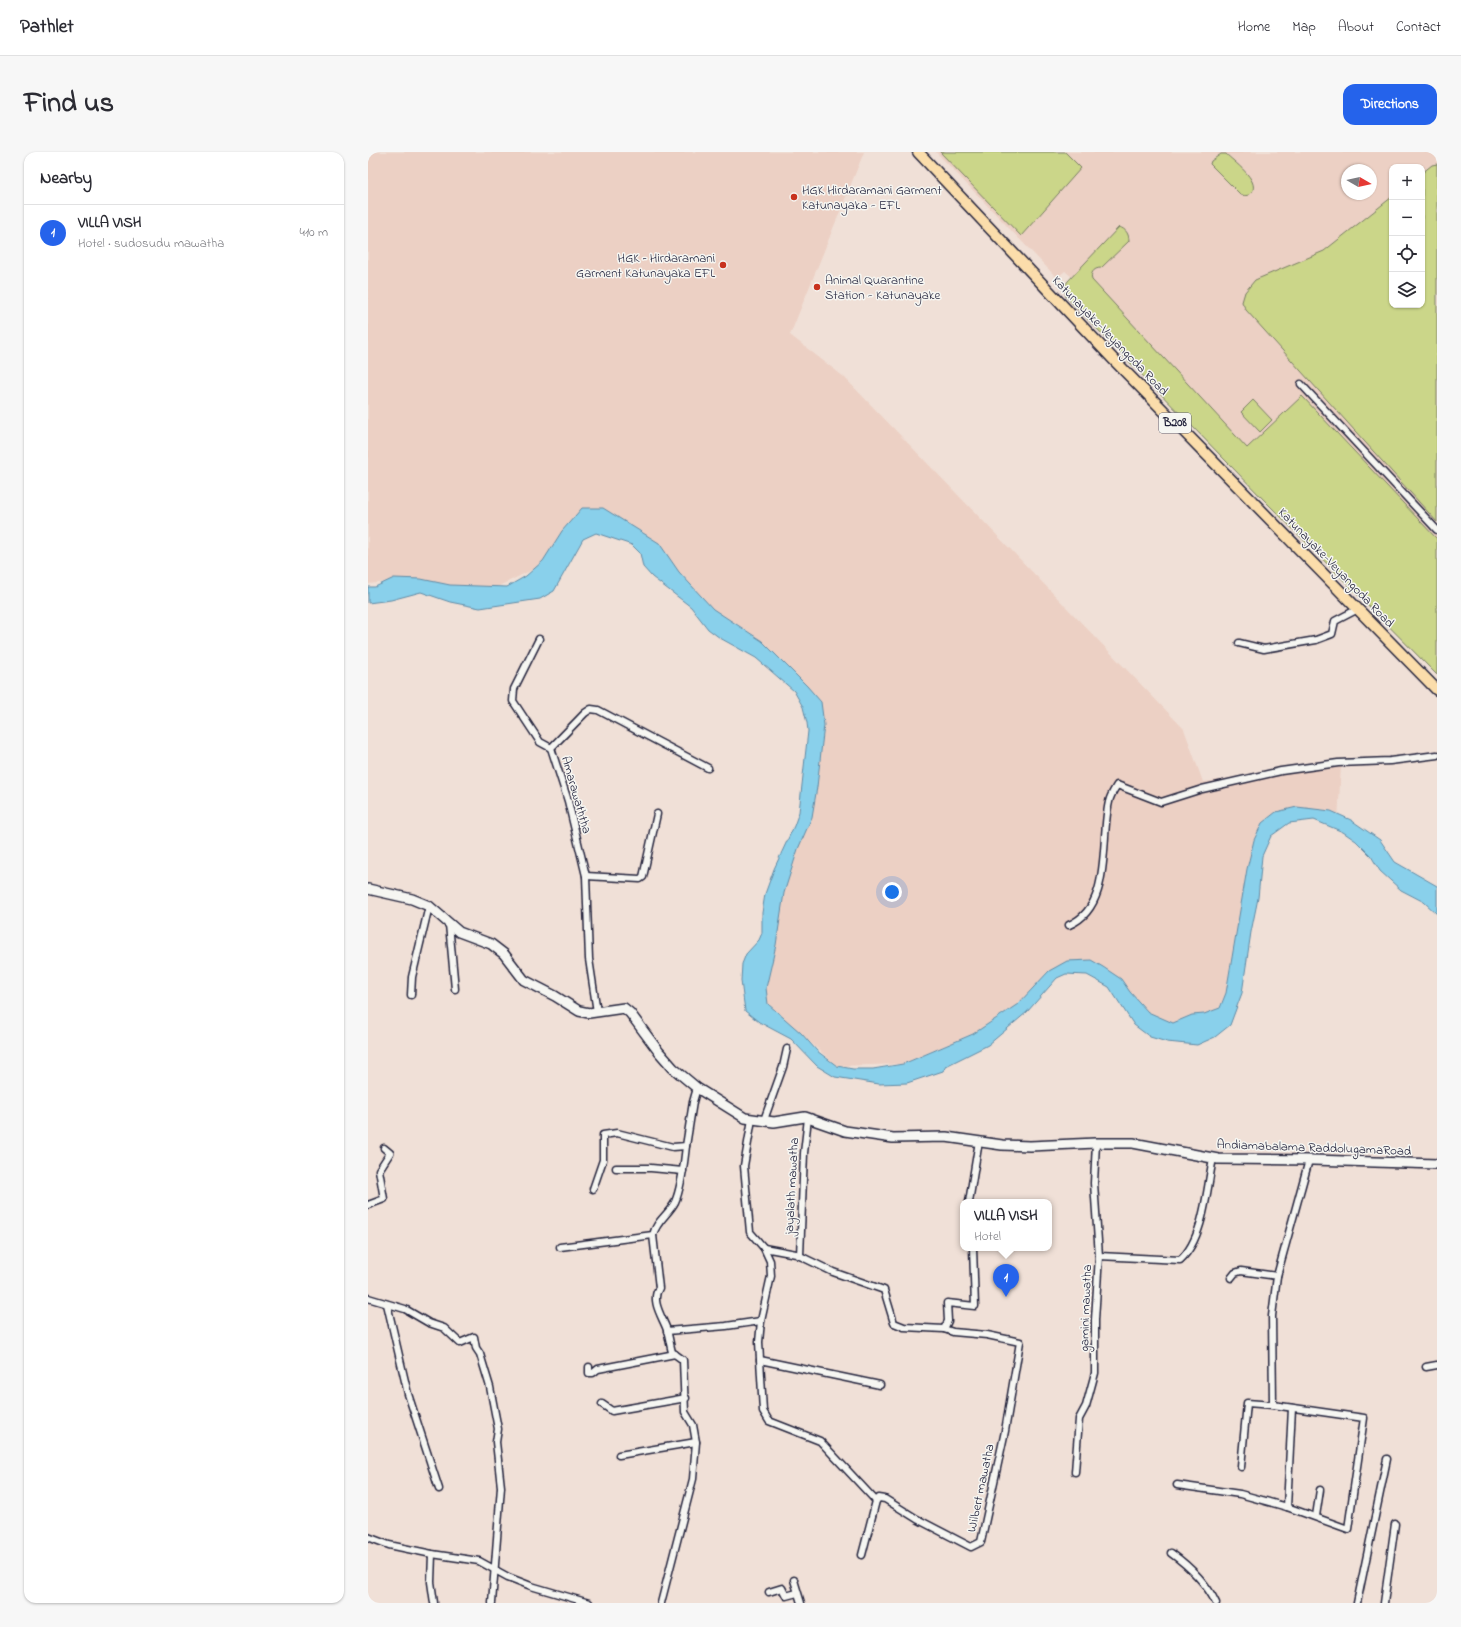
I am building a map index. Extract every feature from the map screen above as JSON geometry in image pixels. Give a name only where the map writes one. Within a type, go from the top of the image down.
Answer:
[{"type":"main road","name":"Katunayake-Veyangoda Road","points":[[918,152],[1113,359],[1437,690]]},
{"type":"street","points":[[1301,384],[1437,530]]},
{"type":"street","points":[[1239,643],[1264,649],[1316,640],[1332,634],[1335,621],[1358,609]]},
{"type":"street","points":[[539,639],[514,689],[513,701],[540,742],[551,748]]},
{"type":"street","name":"Amarawaththa","points":[[597,1012],[589,959],[586,876],[568,801],[551,748],[585,712],[591,709],[598,710],[708,768]]},
{"type":"street","points":[[1069,925],[1078,921],[1090,908],[1096,896],[1103,866],[1109,800],[1117,785],[1161,802],[1202,789],[1281,771],[1338,763],[1437,755]]},
{"type":"street","points":[[586,876],[640,879],[643,877],[657,814]]},
{"type":"street","name":"Andiamabalama RaddolugamaRoad","points":[[368,889],[412,899],[429,906],[460,932],[491,944],[504,954],[524,980],[555,996],[579,1011],[597,1012],[624,1008],[630,1013],[659,1052],[674,1068],[697,1088],[745,1118],[774,1122],[808,1118],[845,1131],[893,1138],[946,1136],[1002,1145],[1030,1146],[1133,1143],[1213,1158],[1437,1164]]},
{"type":"street","points":[[411,995],[412,977],[429,906]]},
{"type":"street","points":[[450,924],[455,989]]},
{"type":"street","points":[[764,1120],[783,1067],[787,1049]]},
{"type":"street","points":[[661,1603],[693,1479],[696,1442],[693,1425],[685,1412],[686,1398],[683,1360],[672,1352],[667,1330],[656,1304],[656,1293],[659,1288],[653,1235],[655,1227],[675,1201],[683,1171],[693,1102],[697,1088]]},
{"type":"street","name":"jayalath mawatha","points":[[800,1256],[804,1153],[808,1118]]},
{"type":"street","points":[[752,1119],[744,1166],[750,1232],[764,1248],[770,1261],[771,1276],[761,1321],[759,1342],[763,1411],[769,1421],[820,1441],[876,1501],[862,1555]]},
{"type":"street","points":[[593,1189],[603,1160],[603,1135],[617,1133],[673,1147],[686,1146]]},
{"type":"street","points":[[970,1199],[979,1142]]},
{"type":"street","name":"gamini mawatha","points":[[1075,1472],[1079,1419],[1086,1406],[1095,1373],[1095,1320],[1099,1256],[1094,1183],[1096,1143]]},
{"type":"street","points":[[368,1205],[384,1199],[379,1170],[390,1153],[384,1148]]},
{"type":"street","points":[[1099,1256],[1180,1260],[1184,1257],[1187,1254],[1200,1224],[1213,1158]]},
{"type":"street","points":[[1273,1405],[1272,1316],[1277,1276],[1309,1160]]},
{"type":"street","points":[[616,1168],[651,1168],[683,1171]]},
{"type":"street","points":[[560,1247],[653,1235]]},
{"type":"street","points":[[764,1248],[800,1256],[833,1272],[884,1290],[894,1323],[904,1326],[944,1329],[948,1322],[947,1304],[975,1306],[973,1251]]},
{"type":"street","points":[[1231,1278],[1235,1273],[1241,1271],[1277,1276]]},
{"type":"street","points":[[368,1298],[404,1309],[429,1323],[444,1328],[460,1343],[474,1337],[476,1348],[480,1354],[490,1387],[498,1428],[496,1442],[501,1487],[493,1569],[492,1603]]},
{"type":"street","points":[[387,1304],[408,1394],[439,1489]]},
{"type":"street","points":[[667,1330],[726,1326],[761,1321]]},
{"type":"street","name":"Wilbert mawatha","points":[[876,1501],[879,1498],[885,1499],[917,1519],[972,1547],[981,1542],[1005,1430],[1020,1342],[987,1335],[953,1332],[944,1329]]},
{"type":"street","points":[[589,1367],[589,1373],[592,1373],[598,1369],[675,1354]]},
{"type":"street","points":[[760,1360],[880,1385]]},
{"type":"street","points":[[1426,1367],[1437,1365]]},
{"type":"street","points":[[602,1404],[612,1411],[686,1398]]},
{"type":"street","points":[[1177,1485],[1240,1494],[1316,1516],[1348,1529],[1364,1418],[1273,1405],[1247,1403],[1241,1467]]},
{"type":"street","points":[[1287,1507],[1292,1408]]},
{"type":"street","points":[[619,1455],[696,1442]]},
{"type":"street","points":[[1357,1603],[1387,1459]]},
{"type":"street","points":[[1316,1516],[1320,1490]]},
{"type":"street","points":[[1384,1603],[1395,1524]]},
{"type":"street","points":[[368,1537],[389,1545],[432,1554],[478,1561],[508,1577],[531,1586],[589,1603]]},
{"type":"street","points":[[1170,1553],[1185,1563],[1210,1591],[1216,1603]]},
{"type":"street","points":[[432,1554],[431,1582],[434,1603]]},
{"type":"street","points":[[794,1580],[801,1603]]},
{"type":"street","points":[[769,1592],[782,1588],[786,1596],[797,1593]]},
{"type":"shaded area","points":[[368,152],[864,152],[790,335],[844,377],[1184,729],[1203,782],[1341,765],[1338,822],[1297,807],[1262,823],[1254,840],[1226,993],[1215,1017],[1183,1029],[1148,1012],[1103,967],[1049,971],[1018,1004],[973,1034],[903,1064],[837,1066],[767,1004],[762,955],[817,787],[821,702],[701,608],[633,534],[591,515],[536,568],[480,595],[416,579],[368,584]]},
{"type":"shaded area","points":[[936,152],[1437,152],[1437,675],[1267,503],[1065,294],[1064,287],[1072,277],[1065,271],[1059,276],[1055,276]]},
{"type":"green space","points":[[940,152],[1065,152],[1081,168],[1021,236]]},
{"type":"green space","points":[[1221,154],[1226,154],[1245,171],[1252,182],[1253,187],[1250,194],[1246,196],[1241,195],[1210,164],[1211,161]]},
{"type":"green space","points":[[1437,164],[1437,522],[1246,310],[1242,302],[1245,292],[1255,280],[1324,251],[1389,199],[1389,308],[1425,308],[1425,171],[1432,165]]},
{"type":"green space","points":[[1119,227],[1127,232],[1129,241],[1101,268],[1094,270],[1091,278],[1092,280],[1247,448],[1302,396],[1437,539],[1437,675],[1066,297],[1064,287],[1068,281]]},
{"type":"green space","points":[[1253,400],[1272,420],[1260,432],[1241,412]]},
{"type":"water","points":[[582,508],[603,508],[659,543],[679,572],[713,609],[762,641],[821,702],[824,725],[812,817],[798,849],[784,893],[776,945],[766,988],[768,1004],[801,1033],[817,1051],[837,1066],[853,1069],[873,1069],[903,1064],[973,1034],[1018,1004],[1049,971],[1067,961],[1091,960],[1103,967],[1121,979],[1130,992],[1148,1012],[1173,1023],[1192,1015],[1204,1014],[1220,1008],[1226,993],[1247,869],[1254,840],[1262,823],[1276,812],[1297,807],[1331,811],[1351,820],[1380,840],[1395,862],[1437,886],[1437,914],[1424,902],[1401,890],[1380,871],[1371,856],[1356,841],[1343,832],[1314,820],[1289,823],[1271,836],[1262,856],[1258,898],[1251,932],[1242,993],[1230,1025],[1215,1037],[1197,1045],[1167,1042],[1150,1037],[1134,1025],[1109,987],[1087,975],[1066,974],[1057,978],[1027,1012],[988,1045],[946,1066],[943,1071],[907,1083],[879,1084],[835,1077],[817,1066],[791,1039],[759,1022],[745,1011],[741,981],[742,964],[746,954],[759,940],[762,933],[762,913],[765,894],[774,869],[799,812],[808,731],[803,707],[794,691],[756,658],[720,638],[708,629],[691,607],[652,577],[643,567],[640,553],[632,545],[596,533],[583,539],[554,591],[540,599],[480,608],[450,602],[421,592],[391,600],[368,603],[368,587],[375,587],[394,578],[421,579],[450,585],[507,587],[526,576],[543,561],[562,531]]},
{"type":"place","name":"HGK Hirdaramani Garment Katunayaka - EFL","points":[[794,197]]},
{"type":"place","name":"HGK – Hirdaramani Garment Katunayaka EFL","points":[[723,265]]},
{"type":"place","name":"Animal Quarantine Station - Katunayake","points":[[817,287]]},
{"type":"place","name":"VILLA VISH","points":[[1006,1297]]}]
